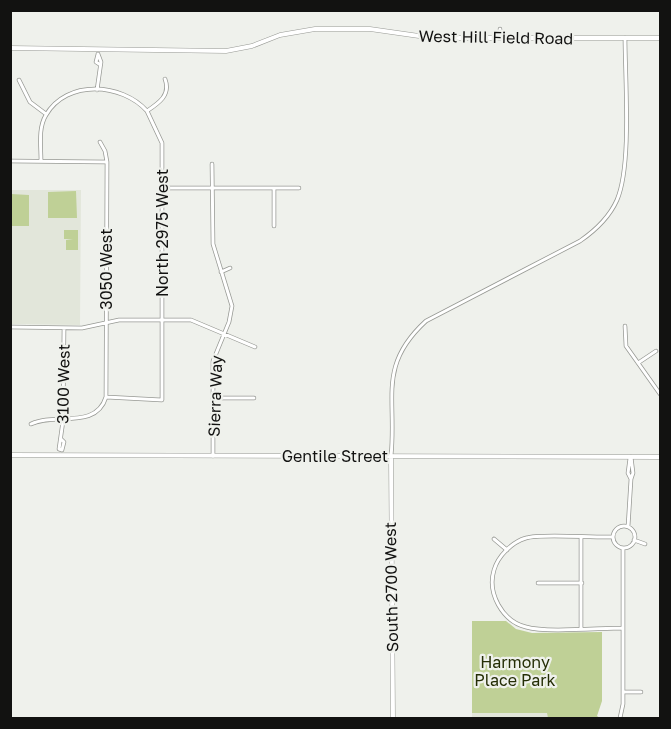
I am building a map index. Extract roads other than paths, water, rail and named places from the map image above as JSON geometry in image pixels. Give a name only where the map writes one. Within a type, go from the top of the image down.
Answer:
[{"type":"main road","name":"West Hill Field Road","points":[[10,48],[98,52],[226,51],[280,35],[315,29],[370,29],[434,38],[660,38]]},
{"type":"main road","name":"Gentile Street","points":[[10,455],[62,453],[213,456],[660,457]]},
{"type":"main road","name":"South 2700 West","points":[[391,456],[393,718]]},
{"type":"street","points":[[500,29],[500,37]]},
{"type":"street","points":[[391,456],[393,371],[397,357],[408,337],[426,321],[580,241],[595,231],[612,210],[624,173],[625,38]]},
{"type":"street","points":[[97,90],[101,56],[98,52]]},
{"type":"street","points":[[19,80],[30,102],[46,114]]},
{"type":"street","points":[[41,161],[41,130],[46,114],[64,95],[78,91],[97,90],[129,96],[147,111],[164,97],[167,91],[165,80]]},
{"type":"street","name":"North 2975 West","points":[[106,398],[162,400],[163,188],[161,137],[147,111]]},
{"type":"street","name":"3050 West","points":[[100,142],[107,162],[106,398]]},
{"type":"street","points":[[10,161],[107,162]]},
{"type":"street","name":"Sierra Way","points":[[212,164],[212,229],[221,272],[232,306],[213,361],[213,456]]},
{"type":"street","points":[[163,188],[299,188]]},
{"type":"street","points":[[274,188],[274,226]]},
{"type":"street","points":[[221,272],[230,268]]},
{"type":"street","points":[[10,327],[82,328],[106,322],[194,321],[255,347]]},
{"type":"street","points":[[625,326],[626,346],[660,394]]},
{"type":"street","name":"3100 West","points":[[62,453],[59,449],[63,417],[64,328]]},
{"type":"street","points":[[638,363],[656,351]]},
{"type":"street","points":[[31,424],[43,418],[91,416],[102,408],[106,398]]},
{"type":"street","points":[[213,398],[254,398]]},
{"type":"street","points":[[613,537],[617,545],[622,548],[630,546],[634,540],[634,534],[628,527],[633,473],[631,457]]},
{"type":"street","points":[[613,537],[618,528],[628,527]]},
{"type":"street","points":[[613,537],[529,537],[517,542],[507,550],[495,568],[494,596],[505,614],[522,626],[623,628]]},
{"type":"street","points":[[581,538],[581,628]]},
{"type":"street","points":[[494,539],[507,550]]},
{"type":"street","points":[[634,540],[645,544]]},
{"type":"street","points":[[620,718],[623,692],[622,548]]},
{"type":"street","points":[[538,583],[582,583]]},
{"type":"street","points":[[623,692],[641,692]]},
{"type":"park label","name":"Harmony Place Park","points":[[515,671]]}]
